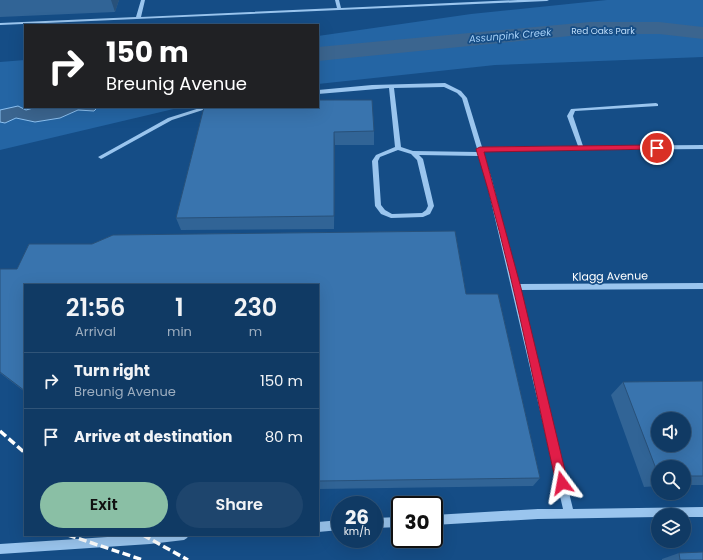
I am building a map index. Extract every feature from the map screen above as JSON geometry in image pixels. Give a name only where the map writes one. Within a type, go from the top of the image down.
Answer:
[{"type":"street","points":[[138,18],[143,0]]},
{"type":"street","points":[[337,0],[339,9]]},
{"type":"street","points":[[0,24],[547,0]]},
{"type":"street","points":[[319,92],[445,85],[459,92],[464,98],[480,149],[516,288],[569,513]]},
{"type":"street","points":[[391,87],[398,148]]},
{"type":"street","points":[[581,148],[570,116],[572,110],[656,105]]},
{"type":"street","points":[[101,158],[170,119],[206,108]]},
{"type":"street","points":[[413,153],[420,159],[431,206],[428,212],[423,214],[391,216],[383,212],[378,206],[375,162],[378,156],[398,148],[413,153],[480,149],[703,147]]},
{"type":"street","name":"Klagg Avenue","points":[[516,288],[703,286]]},
{"type":"street","points":[[443,520],[569,513],[703,512]]},
{"type":"street","points":[[319,526],[331,525]]},
{"type":"street","points":[[0,549],[150,540],[177,536]]},
{"type":"green space","name":"Red Oaks Park","points":[[607,0],[703,0],[703,57],[495,65],[319,84],[319,36],[471,14]]},
{"type":"green space","points":[[24,60],[24,108],[33,108],[26,110],[0,110],[0,62]]},
{"type":"green space","points":[[97,108],[178,108],[0,150],[0,122],[5,123],[16,118],[35,122],[60,118],[78,110],[94,111]]},
{"type":"shaded area","points":[[18,106],[26,110],[33,108],[97,108],[94,111],[78,110],[60,118],[35,122],[16,118],[5,123],[0,122],[0,110]]},
{"type":"building","points":[[319,100],[372,100],[374,131],[334,132],[334,216],[176,218],[204,108],[319,108]]},
{"type":"building","points":[[455,231],[466,294],[498,294],[540,478],[319,481],[319,284],[24,284],[24,390],[0,372],[0,269],[17,269],[29,244],[92,244],[113,235]]},
{"type":"building","points":[[703,381],[703,476],[691,476],[691,460],[653,460],[623,382]]},
{"type":"building","points":[[703,552],[703,560],[680,560],[679,553]]},
{"type":"waterway","name":"Assunpink Creek","points":[[319,54],[590,28],[659,28],[703,33]]},
{"type":"railway","points":[[0,431],[24,452]]},
{"type":"railway","points":[[71,536],[143,560]]},
{"type":"railway","points":[[145,536],[188,560]]},
{"type":"route","points":[[562,483],[516,288],[480,149],[657,148]]}]
